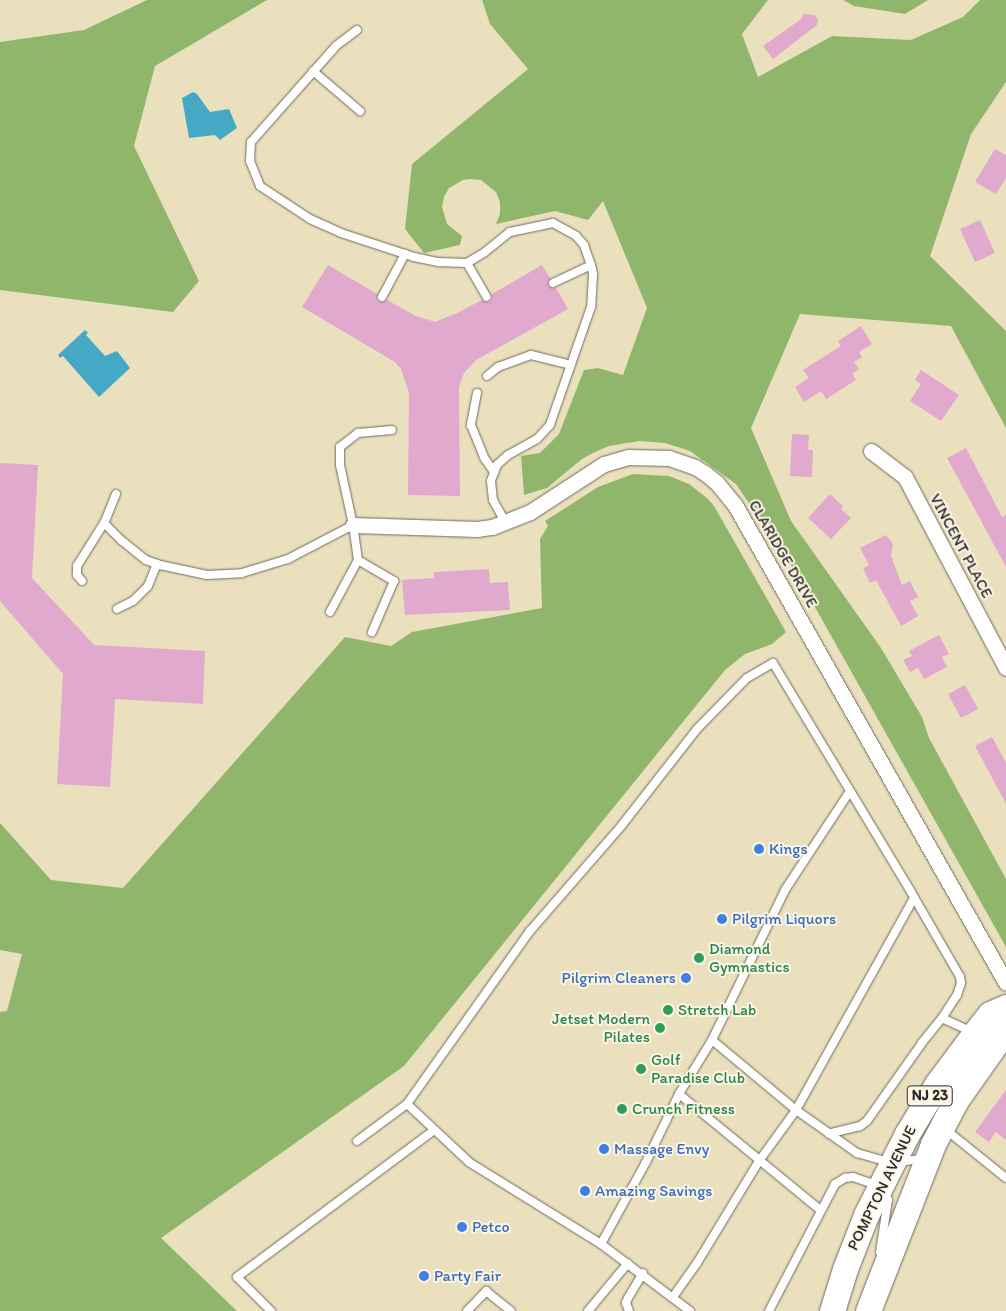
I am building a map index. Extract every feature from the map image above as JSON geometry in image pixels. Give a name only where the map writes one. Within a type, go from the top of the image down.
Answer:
[{"type":"main road","name":"POMPTON AVENUE","points":[[832,1311],[855,1241],[880,1186],[925,1102],[990,1014],[1006,1007]]},
{"type":"main road","name":"POMPTON AVENUE","points":[[868,1311],[927,1158],[942,1127],[970,1077],[1006,1029]]},
{"type":"street","name":"VINCENT PLACE","points":[[871,450],[905,477],[1006,668]]},
{"type":"street","name":"CLARIDGE DRIVE","points":[[353,525],[477,529],[506,523],[530,512],[592,470],[629,457],[656,456],[695,467],[717,483],[735,505],[1006,984]]},
{"type":"lane","points":[[358,30],[336,46],[252,142],[250,161],[260,186],[310,219],[341,233],[405,254],[438,262],[467,263],[485,252],[510,232],[554,223],[576,236],[584,245],[591,264],[593,274],[591,307],[550,425],[537,440],[508,455],[497,465],[491,481],[493,500],[506,523]]},
{"type":"lane","points":[[313,71],[360,111]]},
{"type":"lane","points":[[382,297],[405,254]]},
{"type":"lane","points":[[467,263],[487,297]]},
{"type":"lane","points":[[553,283],[591,264]]},
{"type":"lane","points":[[487,376],[498,367],[531,355],[571,365]]},
{"type":"lane","points":[[477,393],[471,425],[485,459],[494,472]]},
{"type":"lane","points":[[330,612],[358,560],[353,525],[340,465],[340,447],[358,432],[392,430]]},
{"type":"lane","points":[[82,581],[77,575],[77,566],[104,524],[116,494]]},
{"type":"lane","points":[[104,524],[146,560],[207,575],[242,573],[288,559],[353,525]]},
{"type":"lane","points":[[358,560],[394,581],[372,632]]},
{"type":"lane","points":[[117,610],[133,601],[148,586],[157,564]]},
{"type":"lane","points":[[357,1141],[407,1104],[530,931],[622,825],[697,729],[747,678],[773,663],[960,977],[960,988],[942,1018],[867,1121],[860,1126],[829,1134]]},
{"type":"lane","points":[[602,1244],[646,1162],[679,1094],[712,1040],[785,890],[850,791]]},
{"type":"lane","points":[[673,1297],[697,1264],[759,1160],[796,1110],[914,898]]},
{"type":"lane","points":[[942,1018],[975,1033]]},
{"type":"lane","points":[[712,1040],[796,1110],[857,1153],[874,1160],[892,1163],[927,1158]]},
{"type":"lane","points":[[679,1094],[820,1210]]},
{"type":"lane","points":[[407,1104],[468,1162],[602,1244],[690,1311]]},
{"type":"lane","points":[[942,1127],[1006,1178]]},
{"type":"lane","points":[[271,1311],[237,1277],[434,1130]]},
{"type":"lane","points":[[769,1311],[820,1210],[835,1184],[845,1178],[862,1178],[880,1186],[888,1200],[881,1236],[878,1285]]},
{"type":"lane","points":[[588,1311],[628,1263]]},
{"type":"lane","points":[[630,1311],[626,1303],[643,1274]]},
{"type":"lane","points":[[467,1311],[486,1291],[511,1311]]},
{"type":"green space","points":[[147,0],[267,0],[155,66],[134,146],[199,281],[173,312],[0,290],[0,42],[84,30]]},
{"type":"green space","points":[[482,0],[768,0],[742,34],[758,77],[832,36],[911,40],[963,17],[980,0],[1006,0],[1006,82],[971,134],[930,256],[1006,331],[1006,428],[951,326],[800,314],[751,428],[791,521],[881,648],[922,717],[929,738],[1006,879],[1006,947],[793,568],[736,484],[690,451],[665,443],[639,441],[609,446],[595,452],[582,459],[547,488],[524,495],[521,456],[540,453],[559,434],[584,370],[598,368],[623,375],[647,308],[603,201],[588,220],[555,211],[496,224],[500,214],[500,202],[496,192],[481,180],[463,180],[449,188],[444,197],[442,207],[447,224],[462,236],[460,245],[424,253],[405,229],[412,164],[528,69],[490,24]]},
{"type":"green space","points":[[843,0],[928,0],[905,14],[854,6]]},
{"type":"green space","points":[[633,474],[669,476],[689,484],[707,498],[714,506],[786,632],[772,644],[745,654],[725,670],[404,1066],[161,1238],[237,1311],[0,1311],[0,1012],[7,1011],[22,954],[0,950],[0,823],[51,880],[123,888],[345,637],[391,646],[412,632],[542,608],[540,539],[548,526],[545,521],[598,487]]},
{"type":"water","points":[[193,92],[197,94],[210,112],[229,109],[237,128],[220,140],[215,135],[189,138],[182,98]]},
{"type":"water","points":[[85,330],[88,333],[86,335],[105,356],[117,351],[130,368],[99,397],[63,356],[60,358],[58,355]]},
{"type":"building","points":[[804,14],[814,15],[818,19],[817,25],[773,59],[763,46],[800,20]]},
{"type":"building","points":[[995,149],[1006,155],[1006,178],[996,194],[975,182]]},
{"type":"building","points":[[980,220],[995,253],[975,262],[960,229]]},
{"type":"building","points":[[328,265],[377,294],[377,300],[380,302],[387,300],[416,316],[435,322],[482,300],[489,302],[492,299],[492,294],[542,265],[550,278],[548,286],[556,288],[568,309],[476,360],[464,373],[459,387],[460,496],[408,495],[409,393],[401,369],[395,362],[302,307]]},
{"type":"building","points":[[861,326],[872,344],[859,352],[862,357],[854,362],[859,369],[852,374],[856,380],[826,399],[821,391],[804,402],[795,387],[809,378],[803,370],[841,346],[838,341]]},
{"type":"building","points":[[921,370],[959,395],[941,421],[910,401],[921,384],[915,380]]},
{"type":"building","points":[[792,434],[809,435],[808,450],[813,450],[812,477],[790,476]]},
{"type":"building","points":[[966,448],[1002,517],[1006,515],[1006,567],[947,458]]},
{"type":"building","points":[[0,463],[38,465],[32,578],[94,645],[205,651],[203,704],[115,699],[110,787],[57,784],[63,674],[0,601]]},
{"type":"building","points":[[830,494],[843,506],[841,509],[851,518],[831,539],[808,518]]},
{"type":"building","points":[[886,535],[893,544],[891,556],[902,585],[910,581],[918,597],[910,601],[918,616],[901,626],[876,580],[870,583],[863,568],[869,565],[860,548]]},
{"type":"building","points":[[489,569],[490,583],[508,582],[510,610],[405,615],[402,580],[434,578],[434,572]]},
{"type":"building","points":[[939,635],[949,654],[942,657],[947,667],[924,679],[918,668],[910,672],[903,660],[912,656],[909,651]]},
{"type":"building","points":[[965,685],[978,709],[961,718],[948,694]]},
{"type":"building","points":[[992,737],[1006,763],[1006,804],[975,746]]},
{"type":"building","points":[[1006,1090],[1006,1140],[996,1132],[989,1142],[975,1132]]},
{"type":"place","name":"Kings","points":[[759,849]]},
{"type":"place","name":"Pilgrim Liquors","points":[[722,919]]},
{"type":"place","name":"Diamond Gymnastics","points":[[699,958]]},
{"type":"place","name":"Pilgrim Cleaners","points":[[686,978]]},
{"type":"place","name":"Stretch Lab","points":[[668,1010]]},
{"type":"place","name":"Jetset Modern Pilates","points":[[660,1028]]},
{"type":"place","name":"Golf Paradise Club","points":[[641,1069]]},
{"type":"place","name":"Crunch Fitness","points":[[622,1109]]},
{"type":"place","name":"Massage Envy","points":[[604,1149]]},
{"type":"place","name":"Amazing Savings","points":[[585,1191]]},
{"type":"place","name":"Petco","points":[[462,1227]]},
{"type":"place","name":"Party Fair","points":[[424,1276]]}]
